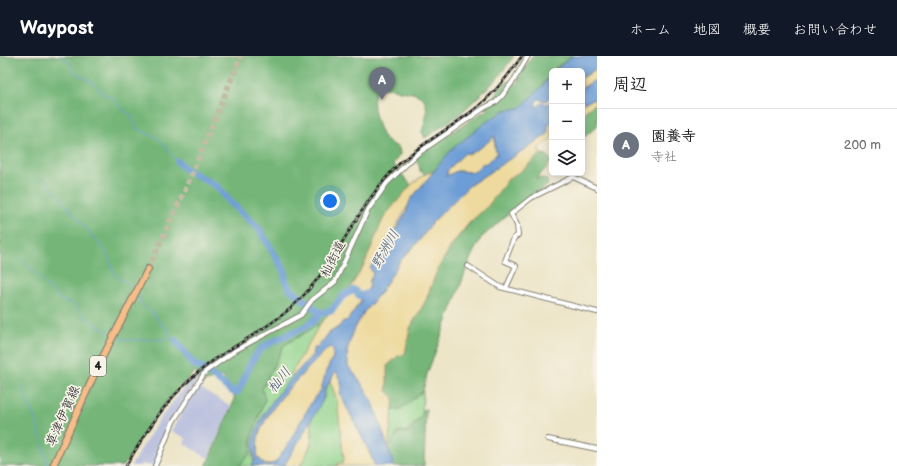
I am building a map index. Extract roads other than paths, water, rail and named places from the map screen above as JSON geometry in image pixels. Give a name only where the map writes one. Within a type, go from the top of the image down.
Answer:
[{"type":"main road","name":"草津伊賀線","points":[[53,466],[100,362],[148,269]]},
{"type":"street","name":"杣街道","points":[[154,466],[173,422],[205,372],[236,350],[301,315],[312,300],[335,282],[368,210],[387,183],[418,154],[484,108],[496,102],[514,80],[528,56]]},
{"type":"street","points":[[506,288],[516,266],[505,260],[514,238],[518,235],[517,225],[511,214],[531,198],[573,177],[597,188]]},
{"type":"street","points":[[468,266],[500,288],[506,288],[597,312]]},
{"type":"street","points":[[548,438],[597,449]]},
{"type":"water","points":[[572,56],[597,56],[597,68],[585,76],[585,68],[558,68]]},
{"type":"water","points":[[549,77],[549,98],[546,101],[538,99],[535,104],[537,107],[542,102],[549,104],[548,134],[470,185],[432,223],[419,241],[401,260],[380,293],[364,312],[354,330],[347,350],[348,366],[360,381],[373,402],[394,466],[375,466],[340,394],[342,385],[336,371],[325,390],[322,402],[284,466],[251,466],[255,460],[253,446],[256,432],[262,417],[283,388],[314,353],[312,353],[314,348],[317,348],[329,333],[338,328],[343,321],[347,321],[361,302],[361,299],[370,286],[369,282],[373,274],[370,267],[385,252],[391,237],[406,213],[410,200],[452,149],[485,123],[505,110],[520,108]],"holes":[[[495,136],[495,148],[497,154],[485,164],[483,163],[474,172],[457,171],[446,176],[448,170],[465,153],[470,154]],[[331,347],[333,349],[333,357],[326,371],[321,390],[314,398],[287,446],[275,463],[265,465],[257,456],[258,438],[262,426],[269,414],[298,378],[328,348]]]},
{"type":"water","points":[[597,79],[597,99],[585,102],[585,86]]},
{"type":"waterway","points":[[61,56],[69,62],[75,73],[92,82],[105,95],[114,98],[124,111],[131,115],[137,129],[159,139],[178,162]]},
{"type":"waterway","points":[[178,162],[185,169],[217,186],[229,201],[259,229],[285,272],[285,280],[290,289],[320,313]]},
{"type":"waterway","points":[[43,178],[107,253],[115,276],[135,287]]},
{"type":"waterway","points":[[21,258],[60,300],[73,304],[85,317],[112,335]]},
{"type":"waterway","points":[[176,341],[194,365],[204,369],[235,393],[238,391],[248,368],[262,348],[310,324],[320,313],[331,311],[344,295],[354,290],[360,296],[371,292]]},
{"type":"waterway","points":[[138,294],[142,305],[153,313],[161,325],[168,329],[171,337],[176,341]]},
{"type":"waterway","points":[[115,337],[126,340],[173,339]]},
{"type":"waterway","points":[[22,386],[38,427],[48,466]]},
{"type":"tunnel","points":[[148,269],[186,188],[241,56]]},
{"type":"railway","points":[[126,466],[153,422],[184,385],[211,362],[272,323],[294,305],[304,295],[329,263],[373,194],[386,178],[409,155],[483,103],[501,84],[522,56]]},
{"type":"place","name":"園養寺","points":[[382,100]]},
{"type":"water label","name":"野洲川","points":[[385,249]]},
{"type":"water label","name":"杣川","points":[[279,380]]}]
